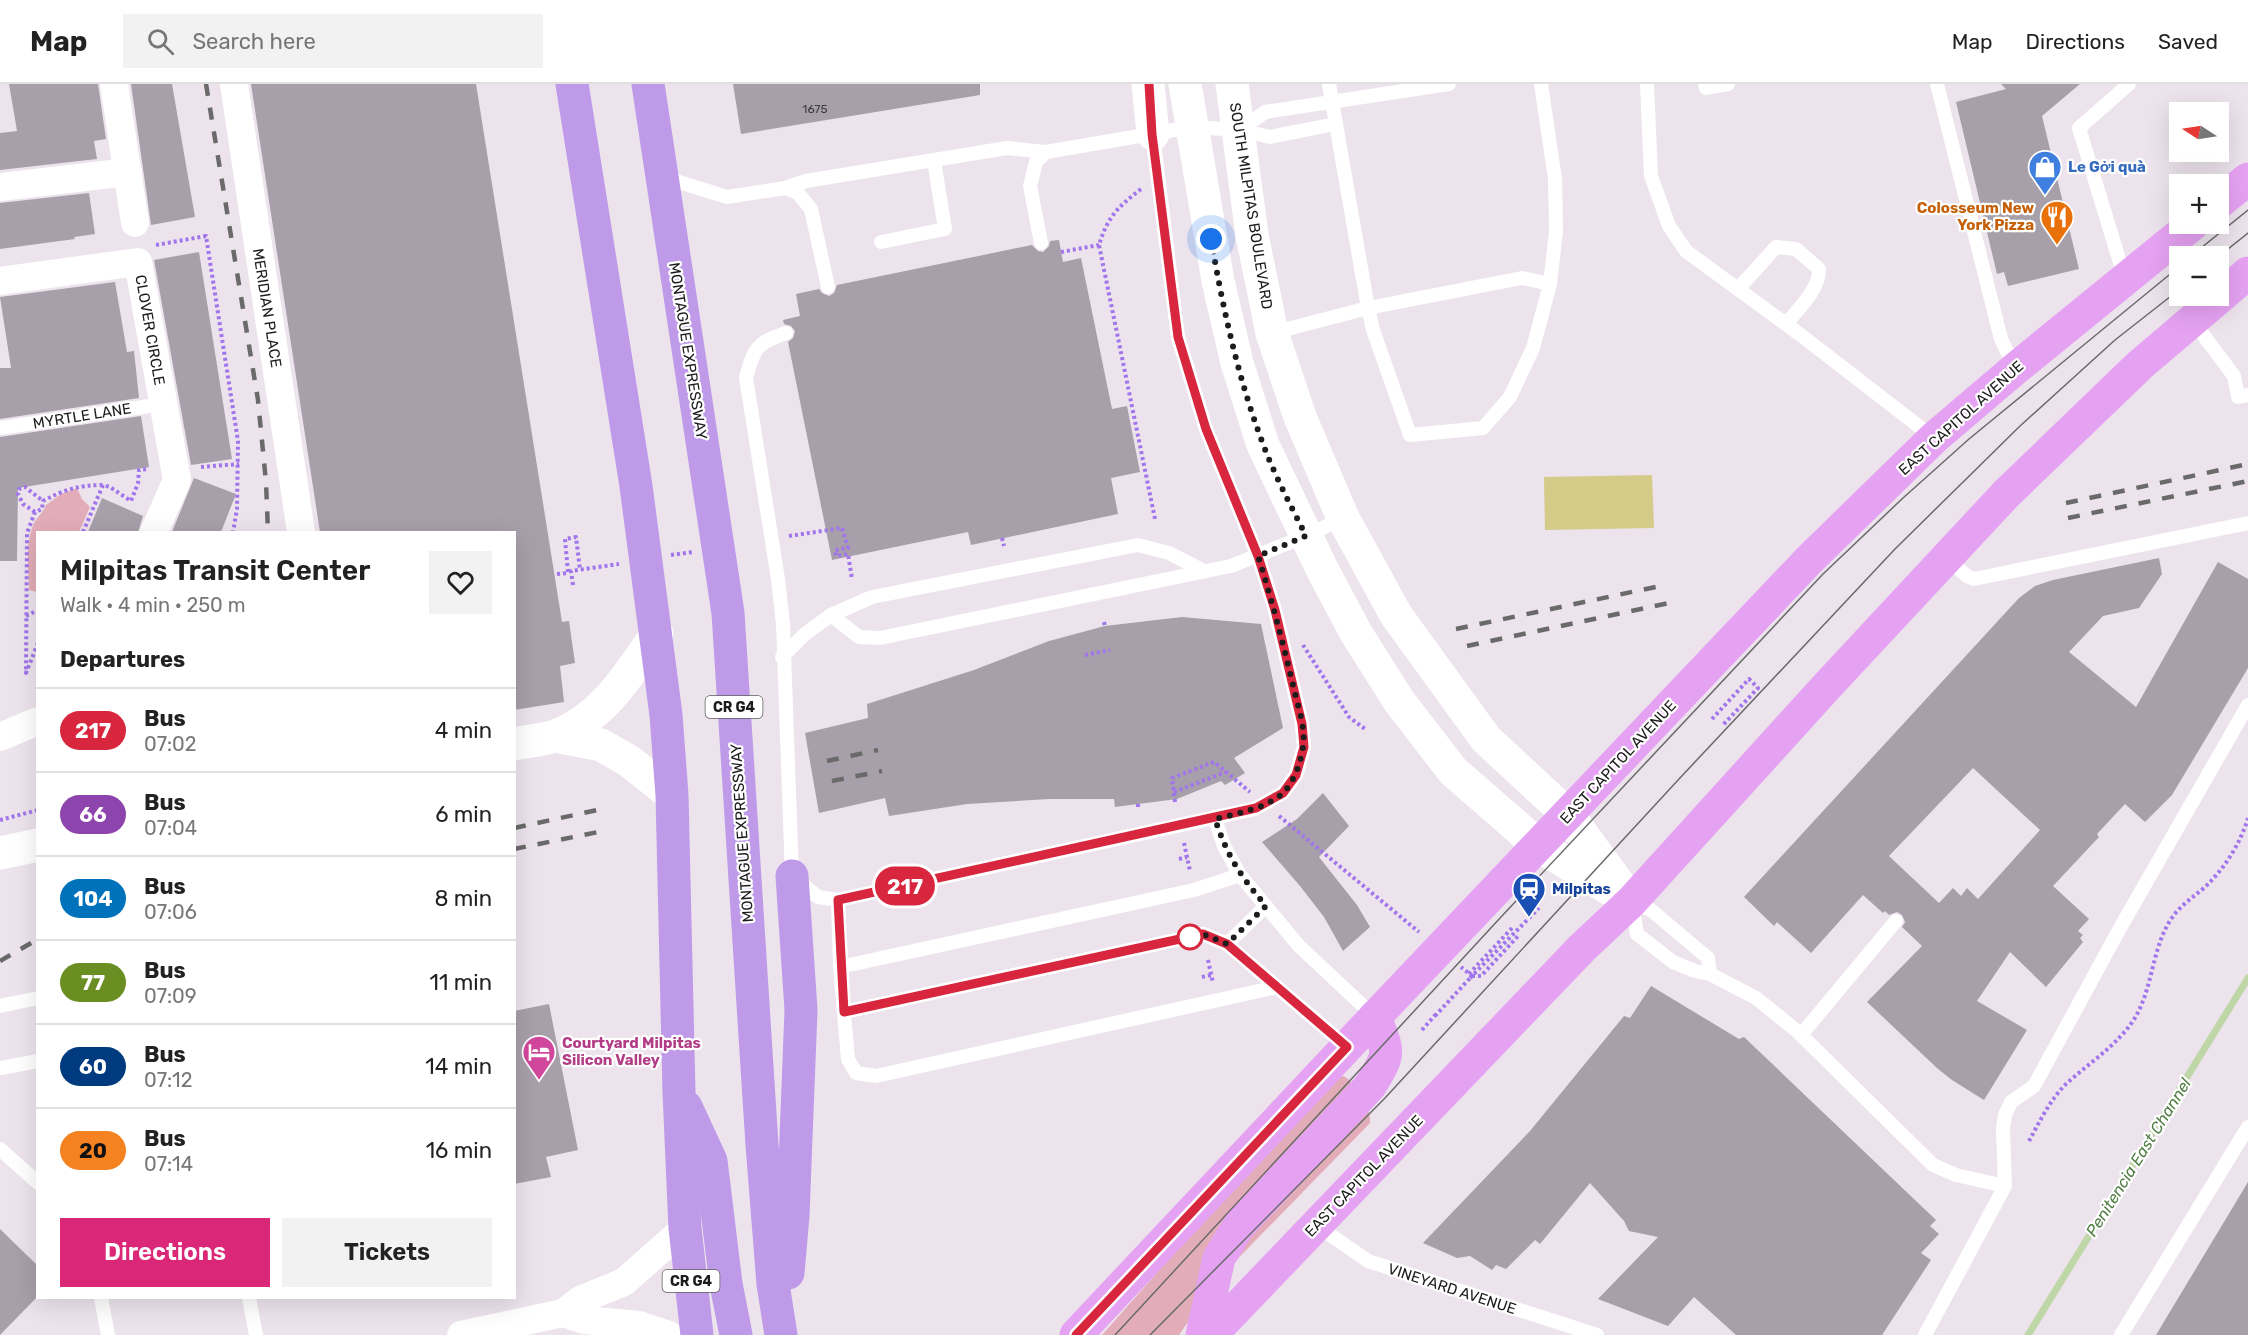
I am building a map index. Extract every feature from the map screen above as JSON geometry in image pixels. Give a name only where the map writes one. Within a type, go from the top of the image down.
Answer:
[{"type":"highway","name":"CR G4","points":[[572,84],[636,486],[666,715],[672,795],[679,1092],[685,1228],[697,1335]]},
{"type":"highway","name":"MONTAGUE EXPRESSWAY","points":[[648,84],[728,613],[762,1145],[773,1284],[782,1335]]},
{"type":"highway","points":[[782,1335],[793,1215],[801,1010],[792,876]]},
{"type":"highway","points":[[679,1092],[711,1161],[726,1284],[736,1335]]},
{"type":"main road","points":[[2229,194],[2248,179]]},
{"type":"main road","name":"EAST CAPITOL AVENUE","points":[[1076,1335],[1766,604],[1934,438],[2181,234]]},
{"type":"main road","name":"EAST CAPITOL AVENUE","points":[[1211,1335],[1582,948],[1631,902],[2006,494],[2140,365],[2248,273]]},
{"type":"main road","points":[[1202,1335],[1219,1258],[1226,1244],[1238,1227],[1370,1086],[1384,1063],[1387,1050],[1375,1017]]},
{"type":"street","points":[[114,84],[135,224]]},
{"type":"street","name":"MERIDIAN PLACE","points":[[234,84],[301,531]]},
{"type":"street","points":[[1148,84],[1152,134]]},
{"type":"street","points":[[1185,84],[1218,281],[1237,363],[1263,445],[1306,536],[1356,633],[1399,701],[1453,771],[1539,846],[1631,902]]},
{"type":"street","name":"SOUTH MILPITAS BOULEVARD","points":[[1232,84],[1240,130],[1252,235],[1272,333],[1300,417],[1343,518],[1396,615],[1486,740],[1568,815],[1631,902]]},
{"type":"street","points":[[0,187],[128,172]]},
{"type":"street","name":"CLOVER CIRCLE","points":[[0,281],[138,262],[177,480],[154,531]]},
{"type":"street","points":[[516,744],[556,735],[596,713],[621,685],[657,634]]},
{"type":"street","points":[[0,737],[36,722]]},
{"type":"street","points":[[556,735],[601,745],[629,761],[672,795]]},
{"type":"street","points":[[0,854],[36,845]]},
{"type":"street","points":[[461,1335],[563,1313],[580,1300],[624,1282],[685,1228]]},
{"type":"street","points":[[563,1313],[585,1320],[639,1324],[669,1335]]},
{"type":"lane","points":[[1329,84],[1373,330],[1410,435],[1483,428],[1510,397],[1533,348],[1550,284],[1556,231],[1555,179],[1541,84]]},
{"type":"lane","points":[[1240,130],[1265,112],[1449,84]]},
{"type":"lane","points":[[1647,84],[1651,176],[1669,226],[1686,251],[1786,324],[1934,438]]},
{"type":"lane","points":[[1705,84],[1706,88],[1728,84]]},
{"type":"lane","points":[[1937,84],[2001,339],[2015,369]]},
{"type":"lane","points":[[2125,279],[2102,197],[2079,128],[2129,84]]},
{"type":"lane","points":[[662,177],[727,197],[1007,148],[1046,152],[1192,127],[1240,130],[1270,137],[1335,124]]},
{"type":"lane","points":[[786,333],[764,340],[753,355],[747,378],[783,624],[782,657],[792,876],[818,897],[838,900],[1215,819],[1256,808],[1283,793],[1296,775],[1304,747],[1302,724],[1283,644],[1258,556],[1206,429],[1178,337],[1152,134]]},
{"type":"lane","points":[[1041,243],[1030,186],[1036,162],[1046,152]]},
{"type":"lane","points":[[881,242],[945,229],[934,161]]},
{"type":"lane","points":[[785,188],[797,192],[811,209],[828,287]]},
{"type":"lane","points":[[1738,289],[1776,247],[1796,249],[1819,269],[1820,276],[1816,285],[1786,324]]},
{"type":"lane","points":[[1272,333],[1368,308],[1522,278],[1550,284]]},
{"type":"lane","points":[[2192,320],[2234,376],[2238,397],[2248,395]]},
{"type":"lane","name":"MYRTLE LANE","points":[[0,428],[163,404]]},
{"type":"lane","points":[[831,615],[859,637],[880,638],[1231,566],[1306,536],[1343,518]]},
{"type":"lane","points":[[1946,558],[1967,576],[1974,579],[2248,523]]},
{"type":"lane","points":[[782,657],[805,634],[831,615],[872,597],[1138,545],[1169,553],[1204,571]]},
{"type":"lane","points":[[1925,1335],[2005,1186],[2003,1125],[2011,1102],[2034,1086],[2120,928],[2248,705]]},
{"type":"lane","points":[[1215,819],[1224,846],[1240,875],[1299,946],[1375,1017]]},
{"type":"lane","points":[[840,967],[1194,890],[1240,875]]},
{"type":"lane","points":[[838,900],[840,967],[848,1059],[856,1073],[876,1076],[1277,987]]},
{"type":"lane","points":[[1631,902],[1637,934],[1673,962],[1710,974],[1756,998],[1801,1035],[1933,1165],[1956,1175],[2005,1186]]},
{"type":"lane","points":[[1631,902],[1651,910],[1708,958],[1710,974]]},
{"type":"lane","points":[[1227,944],[1266,906]]},
{"type":"lane","points":[[1801,1035],[1896,921]]},
{"type":"lane","points":[[844,1012],[1203,934],[1227,944],[1347,1047]]},
{"type":"lane","points":[[0,1006],[36,998]]},
{"type":"lane","points":[[0,1068],[36,1061]]},
{"type":"lane","points":[[2121,1335],[2248,1127]]},
{"type":"lane","points":[[0,1149],[36,1182]]},
{"type":"lane","name":"VINEYARD AVENUE","points":[[1316,1225],[1368,1261],[1597,1335]]},
{"type":"lane","points":[[101,1299],[108,1335]]},
{"type":"lane","points":[[249,1299],[256,1335]]},
{"type":"path","points":[[1141,189],[1119,206],[1106,223],[1099,245],[1155,519]]},
{"type":"path","points":[[138,262],[153,245],[206,236],[238,441],[239,464],[233,531]]},
{"type":"path","points":[[1061,252],[1099,245]]},
{"type":"path","points":[[43,501],[74,487],[103,485],[131,501],[138,483],[139,470],[239,464]]},
{"type":"path","points":[[83,531],[103,485]]},
{"type":"path","points":[[35,512],[23,504],[18,494],[19,489],[26,487],[43,501]]},
{"type":"path","points":[[36,648],[26,673],[27,533],[35,512],[42,509],[43,501]]},
{"type":"path","points":[[826,530],[842,528],[848,548],[835,550],[836,556],[848,554],[852,579]]},
{"type":"path","points":[[573,585],[568,572],[565,539],[576,537],[580,570]]},
{"type":"path","points":[[1002,538],[1004,546]]},
{"type":"path","points":[[557,573],[568,572]]},
{"type":"path","points":[[26,616],[36,611]]},
{"type":"path","points":[[1302,642],[1349,717],[1365,729]]},
{"type":"path","points":[[1086,655],[1110,650]]},
{"type":"path","points":[[1712,719],[1749,679],[1758,688],[1722,726]]},
{"type":"path","points":[[1175,802],[1172,778],[1214,762],[1252,794]]},
{"type":"path","points":[[1174,792],[1226,772]]},
{"type":"path","points":[[1270,809],[1424,936]]},
{"type":"path","points":[[0,820],[36,811]]},
{"type":"path","points":[[2029,1141],[2049,1104],[2066,1084],[2094,1062],[2133,1020],[2144,998],[2163,934],[2174,915],[2211,882],[2230,857],[2244,832],[2248,818]]},
{"type":"path","points":[[1184,843],[1190,871]]},
{"type":"path","points":[[1179,859],[1187,857]]},
{"type":"path","points":[[1460,966],[1476,979],[1539,908]]},
{"type":"path","points":[[1422,1030],[1512,928]]},
{"type":"path","points":[[1434,1016],[1518,933]]},
{"type":"path","points":[[1208,960],[1213,983]]},
{"type":"path","points":[[1202,977],[1212,975]]},
{"type":"shaded area","points":[[1652,475],[1654,528],[1545,530],[1544,477]]},
{"type":"shaded area","points":[[77,488],[82,499],[90,507],[79,531],[36,531],[36,592],[29,590],[28,551],[33,524],[46,505],[61,494]]},
{"type":"shaded area","points":[[1343,1076],[1353,1083],[1362,1096],[1370,1123],[1218,1279],[1179,1335],[1102,1335],[1315,1094],[1334,1079]]},
{"type":"building","points":[[9,84],[98,84],[106,139],[94,141],[97,159],[0,170],[0,133],[17,131]]},
{"type":"building","points":[[131,84],[172,84],[195,217],[151,225]]},
{"type":"building","points":[[251,84],[476,84],[562,622],[569,621],[575,663],[560,666],[564,702],[516,710],[516,531],[320,531]]},
{"type":"building","points":[[733,84],[980,84],[980,95],[741,134]]},
{"type":"building","points":[[2001,84],[2080,84],[2042,116],[2079,269],[2008,286],[2004,272],[1997,274],[1956,102],[2006,89]]},
{"type":"building","points":[[89,193],[95,234],[74,237],[75,239],[0,249],[0,203]]},
{"type":"building","points":[[1059,240],[1063,262],[1081,258],[1112,409],[1127,406],[1140,472],[1111,478],[1118,514],[971,545],[968,532],[832,560],[788,342],[793,338],[795,331],[791,326],[784,324],[783,320],[800,316],[796,294],[819,289],[829,296],[834,293],[837,285],[1032,245],[1038,251],[1043,252],[1049,246],[1050,241]]},
{"type":"building","points":[[199,252],[232,459],[191,465],[154,260]]},
{"type":"building","points":[[115,282],[127,352],[134,351],[139,398],[0,419],[0,368],[11,368],[0,297]]},
{"type":"building","points":[[141,416],[149,467],[18,488],[17,561],[0,561],[0,437]]},
{"type":"building","points":[[194,478],[236,494],[221,531],[172,531]]},
{"type":"building","points":[[102,498],[143,516],[138,531],[88,531]]},
{"type":"building","points":[[2159,558],[2162,574],[2139,608],[2103,616],[2069,652],[2136,707],[2218,562],[2248,579],[2248,668],[2172,795],[2145,822],[2125,804],[2097,834],[2099,837],[2053,886],[2089,919],[2078,931],[2083,935],[2080,938],[2083,942],[2046,987],[2010,952],[1977,1001],[2027,1030],[1984,1100],[1938,1069],[1867,1002],[1922,946],[1902,927],[1905,922],[1902,915],[1897,912],[1889,915],[1885,911],[1883,913],[1863,895],[1811,953],[1777,922],[1774,926],[1744,897],[2019,598],[2035,586],[2053,580]],"holes":[[[1973,768],[2040,830],[1978,899],[1967,888],[1961,896],[1953,888],[1939,903],[1889,856]]]},
{"type":"building","points":[[1182,617],[1261,624],[1283,728],[1234,758],[1245,773],[1225,785],[1221,781],[1177,799],[1115,807],[1114,799],[1049,799],[967,804],[889,816],[885,798],[819,813],[805,733],[868,718],[867,704],[974,670],[1049,641],[1105,626]]},
{"type":"building","points":[[1323,793],[1349,826],[1319,857],[1357,905],[1370,927],[1343,951],[1324,917],[1262,842],[1297,819]]},
{"type":"building","points":[[1651,986],[1739,1039],[1744,1037],[1936,1220],[1930,1226],[1939,1234],[1921,1253],[1931,1260],[1882,1335],[1736,1335],[1694,1297],[1668,1326],[1598,1299],[1658,1237],[1629,1231],[1624,1221],[1590,1183],[1540,1244],[1535,1240],[1506,1269],[1496,1265],[1492,1270],[1470,1256],[1457,1258],[1423,1243],[1530,1131],[1624,1016],[1630,1018]]},
{"type":"building","name":"Courtyard Milpitas Silicon Valley","points":[[549,1004],[578,1150],[546,1157],[551,1177],[516,1184],[516,1011]]},
{"type":"building","points":[[2248,1182],[2248,1335],[2156,1335]]},
{"type":"building","points":[[0,1229],[36,1264],[36,1298],[0,1335]]},
{"type":"waterway","name":"Penitencia East Channel","points":[[2028,1335],[2248,978]]},
{"type":"tram line","points":[[2203,246],[2248,210]]},
{"type":"tram line","points":[[2229,248],[2248,233]]},
{"type":"tram line","points":[[1115,1335],[1501,917],[1823,574],[1969,439],[2169,275]]},
{"type":"tram line","points":[[1150,1335],[1385,1098],[1895,549],[2020,426],[2115,340],[2169,298]]},
{"type":"railway","points":[[206,84],[258,400],[268,531]]},
{"type":"railway","points":[[2066,503],[2248,464]]},
{"type":"railway","points":[[2068,518],[2248,481]]},
{"type":"railway","points":[[1456,629],[1665,585]]},
{"type":"railway","points":[[1467,646],[1669,603]]},
{"type":"railway","points":[[827,761],[878,750]]},
{"type":"railway","points":[[832,781],[882,771]]},
{"type":"railway","points":[[516,828],[602,809]]},
{"type":"railway","points":[[516,849],[603,831]]},
{"type":"railway","points":[[0,961],[36,940]]},
{"type":"bus line","name":"217","points":[[1076,1335],[1347,1047],[1227,944],[1203,934],[844,1012],[838,900],[1215,819],[1256,808],[1283,793],[1296,775],[1304,747],[1302,724],[1275,610],[1258,556],[1206,429],[1178,337],[1170,259],[1152,134],[1149,84]]},
{"type":"place","name":"Le Gởi quà","points":[[2045,196]]},
{"type":"place","name":"Colosseum New York Pizza","points":[[2057,246]]},
{"type":"place","name":"Milpitas","points":[[1529,918]]},
{"type":"place","name":"Courtyard Milpitas Silicon Valley","points":[[539,1081]]},
{"type":"route","points":[[1190,937],[1182,938],[1203,934],[1227,944],[1266,906],[1240,875],[1224,846],[1215,819],[1256,808],[1283,793],[1296,775],[1304,747],[1302,724],[1275,610],[1258,556],[1306,536],[1263,445],[1237,363],[1211,239]]}]
